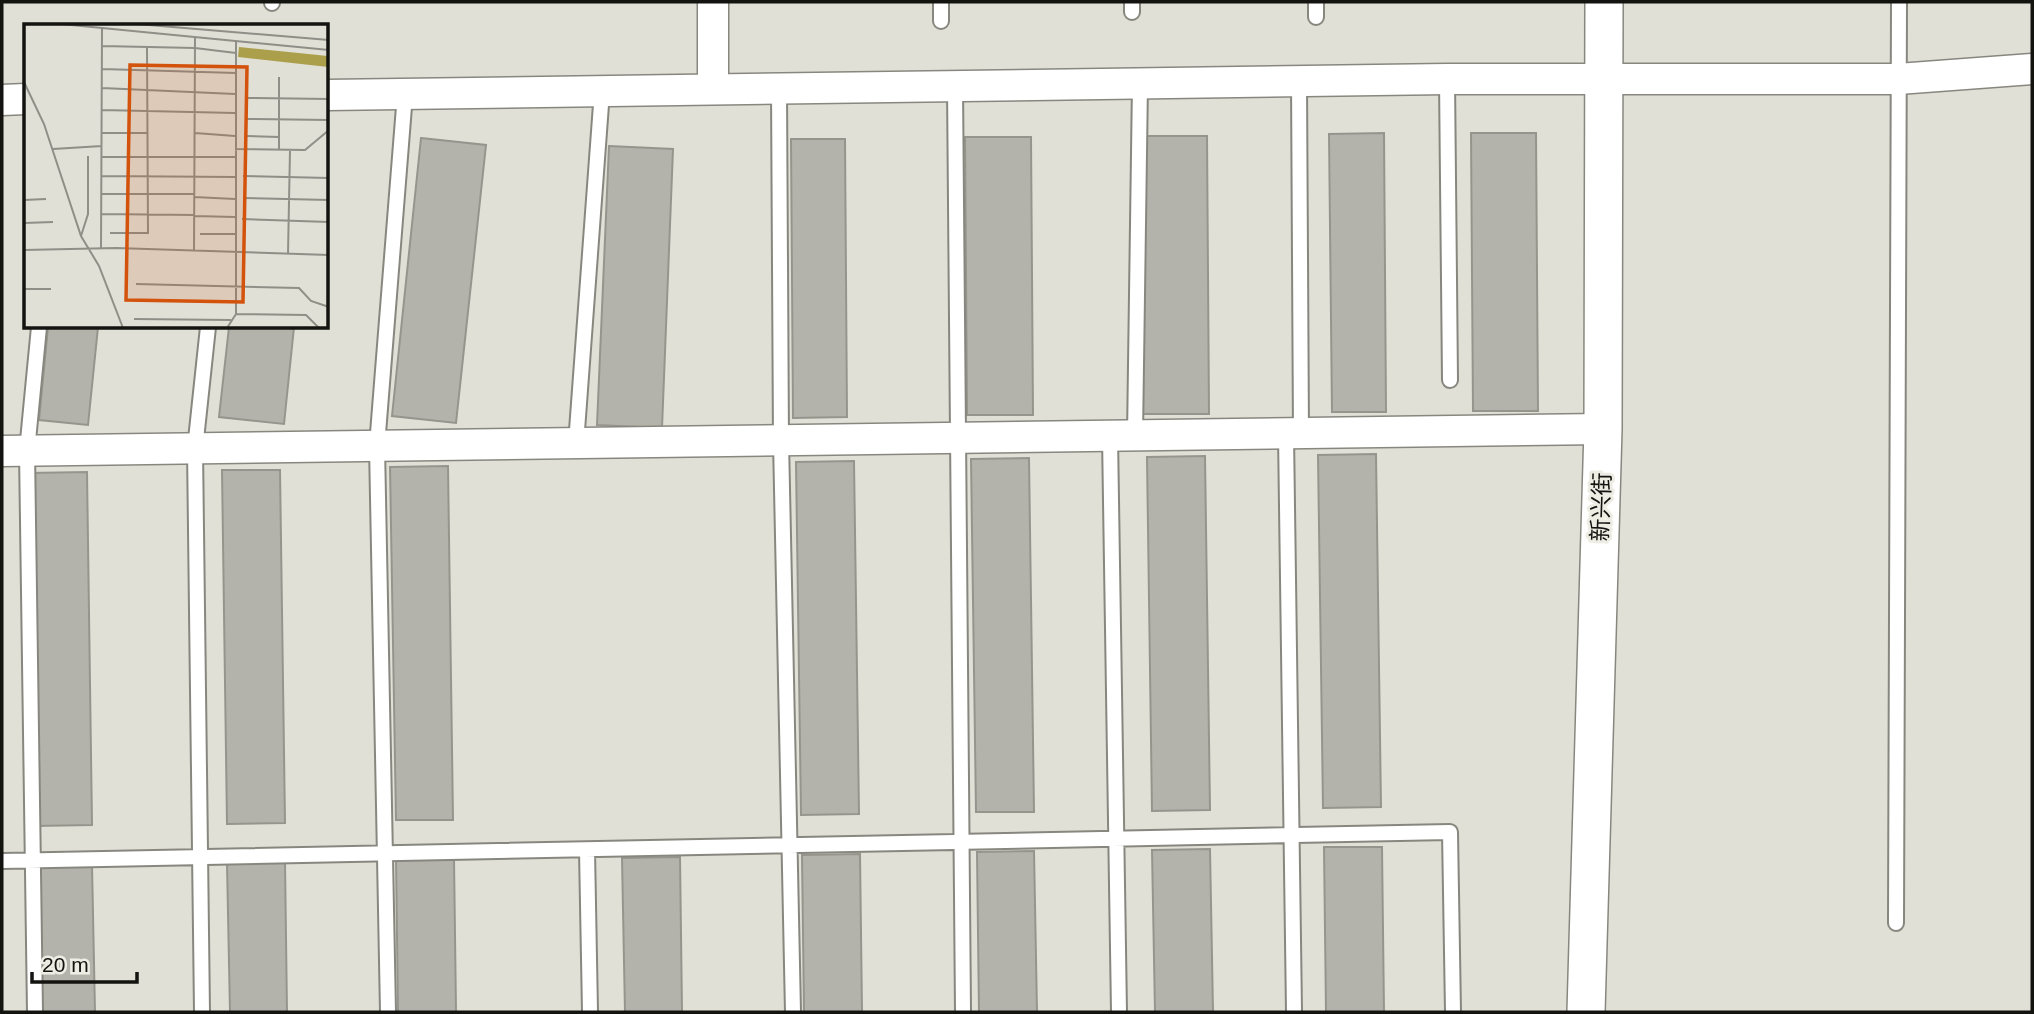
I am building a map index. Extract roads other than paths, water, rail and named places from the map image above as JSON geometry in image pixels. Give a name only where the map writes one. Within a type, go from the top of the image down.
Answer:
[{"type":"street","points":[[713,2],[713,89]]},
{"type":"street","name":"新兴街","points":[[1586,1012],[1603,429],[1604,2]]},
{"type":"street","points":[[329,95],[1447,79],[1898,79],[2032,69]]},
{"type":"street","points":[[2,100],[24,99]]},
{"type":"street","points":[[15,451],[1603,429]]},
{"type":"lane","points":[[941,2],[941,22]]},
{"type":"lane","points":[[1316,17],[1317,2]]},
{"type":"lane","points":[[1896,923],[1899,2]]},
{"type":"lane","points":[[1447,79],[1450,380]]},
{"type":"lane","points":[[1294,1012],[1293,434],[1299,81]]},
{"type":"lane","points":[[1119,1012],[1116,839],[1123,436],[1140,83]]},
{"type":"lane","points":[[955,86],[963,1012]]},
{"type":"lane","points":[[779,89],[781,441],[793,1012]]},
{"type":"lane","points":[[576,444],[601,91]]},
{"type":"lane","points":[[388,1012],[377,446],[405,94]]},
{"type":"lane","points":[[34,1012],[33,860],[15,451],[38,329]]},
{"type":"lane","points":[[202,1012],[195,449],[208,329]]},
{"type":"lane","points":[[2,861],[1450,832],[1453,1012]]},
{"type":"lane","points":[[587,850],[590,1012]]}]
